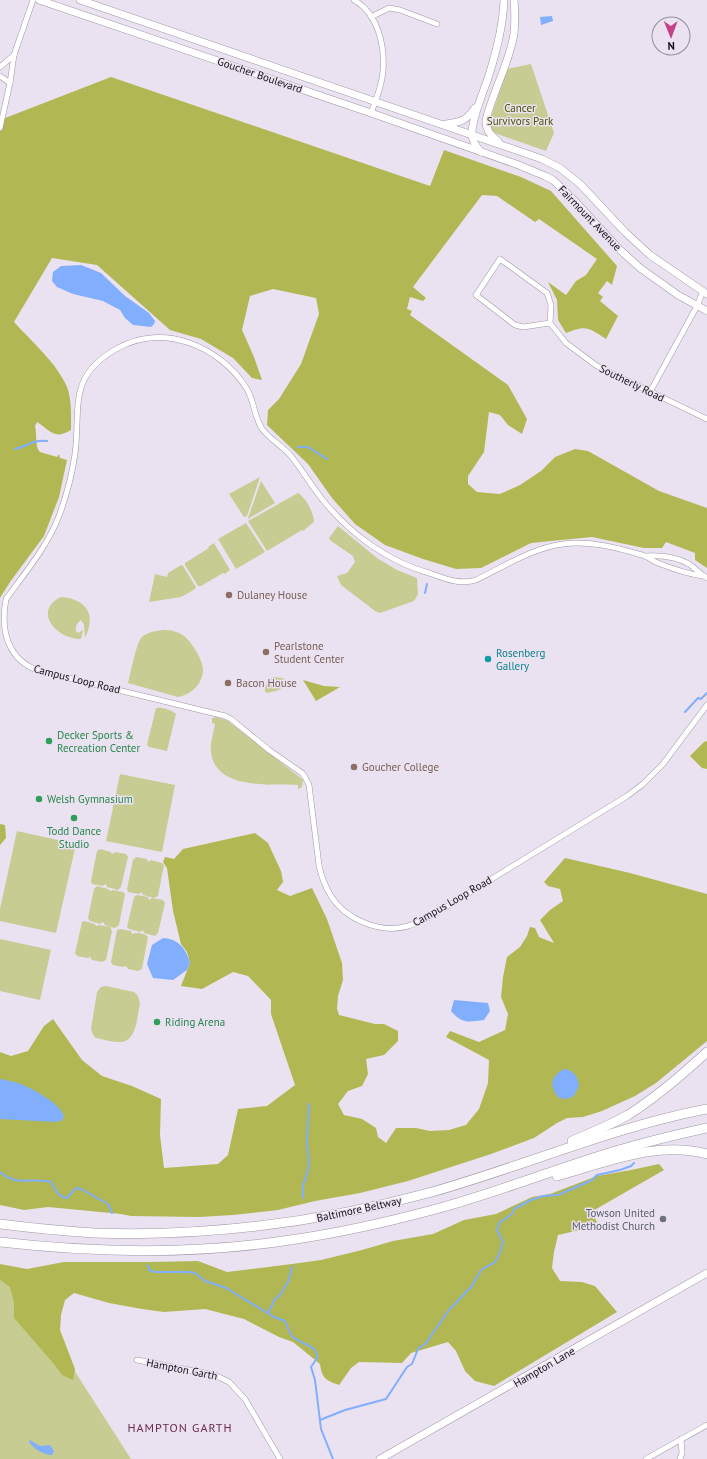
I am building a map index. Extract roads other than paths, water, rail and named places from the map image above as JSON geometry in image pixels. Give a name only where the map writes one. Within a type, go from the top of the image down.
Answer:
[{"type":"highway","points":[[511,1166],[605,1127],[627,1115],[661,1092],[707,1052]]},
{"type":"highway","name":"Baltimore Beltway","points":[[0,1224],[93,1233],[151,1233],[242,1229],[331,1216],[433,1192],[604,1136],[651,1122],[707,1109]]},
{"type":"highway","name":"Baltimore Beltway","points":[[0,1242],[40,1247],[144,1251],[236,1247],[334,1233],[377,1224],[438,1208],[611,1152],[656,1139],[707,1128]]},
{"type":"highway","points":[[438,1208],[649,1151],[687,1150],[707,1154]]},
{"type":"main road","name":"Goucher Boulevard","points":[[39,0],[481,152]]},
{"type":"main road","name":"Goucher Boulevard","points":[[80,0],[472,134]]},
{"type":"main road","points":[[481,152],[475,145],[472,134],[473,123],[500,35],[504,0]]},
{"type":"main road","name":"Fairmount Avenue","points":[[504,145],[490,134],[486,126],[486,120],[512,42],[515,21],[514,0]]},
{"type":"main road","points":[[444,124],[458,122],[467,118],[481,99]]},
{"type":"main road","name":"Fairmount Avenue","points":[[472,134],[542,159],[560,168],[590,194],[638,245],[654,258],[705,293]]},
{"type":"main road","name":"Fairmount Avenue","points":[[481,152],[516,164],[553,180],[574,200],[629,259],[666,287],[707,311]]},
{"type":"main road","name":"Hampton Lane","points":[[380,1459],[707,1273]]},
{"type":"street","points":[[0,128],[10,83],[14,55],[33,0]]},
{"type":"street","points":[[354,0],[364,7],[371,17],[381,40],[383,73],[371,113]]},
{"type":"street","points":[[371,17],[389,8],[400,10],[437,24]]},
{"type":"street","points":[[0,67],[14,55]]},
{"type":"street","points":[[0,76],[10,83]]},
{"type":"street","points":[[500,259],[547,293],[551,305],[550,323],[523,327],[515,325],[476,295],[500,259]]},
{"type":"street","points":[[650,392],[705,293]]},
{"type":"street","name":"Southerly Road","points":[[550,323],[562,338],[577,352],[597,366],[707,419]]},
{"type":"street","name":"Campus Loop Road","points":[[705,577],[690,574],[658,563],[644,556],[580,543],[564,544],[535,551],[476,580],[467,582],[457,582],[404,564],[368,544],[334,513],[287,452],[261,428],[251,396],[237,375],[221,359],[189,342],[165,338],[148,338],[130,342],[110,353],[93,367],[82,385],[78,400],[75,454],[72,471],[59,516],[42,548],[6,599],[2,608],[1,629],[5,641],[13,655],[24,665],[224,716],[231,719],[269,750],[302,773],[306,777],[309,785],[319,865],[322,876],[332,898],[352,916],[362,922],[386,928],[407,927],[428,918],[626,796],[643,784],[663,764],[707,705]]},
{"type":"street","name":"Campus Loop Road","points":[[644,556],[661,555],[671,558],[690,565],[705,577]]},
{"type":"street","name":"Hampton Garth","points":[[137,1360],[215,1375],[229,1382],[245,1399],[280,1459]]},
{"type":"street","points":[[646,1459],[707,1424]]},
{"type":"street","points":[[680,1459],[682,1453],[681,1439]]},
{"type":"water","points":[[552,16],[553,21],[541,25],[540,17]]},
{"type":"water","points":[[81,265],[101,273],[125,296],[149,313],[155,321],[154,324],[151,327],[133,325],[125,318],[120,310],[103,301],[73,294],[57,287],[52,281],[53,272],[61,266]]},
{"type":"water","points":[[163,938],[173,940],[178,943],[184,949],[190,963],[187,970],[173,980],[153,978],[147,964],[152,945]]},
{"type":"water","points":[[454,1000],[488,1003],[490,1011],[484,1020],[462,1020],[451,1011]]},
{"type":"water","points":[[564,1069],[574,1074],[578,1079],[579,1086],[574,1096],[567,1099],[559,1098],[552,1086],[552,1082],[556,1075]]},
{"type":"water","points":[[0,1079],[18,1083],[46,1097],[58,1107],[64,1118],[61,1121],[55,1122],[0,1119]]},
{"type":"water","points":[[30,1440],[40,1446],[50,1445],[54,1451],[52,1455],[43,1453],[36,1449],[29,1442]]},
{"type":"waterway","points":[[15,449],[35,442],[47,441]]},
{"type":"waterway","points":[[298,447],[308,447],[327,459]]},
{"type":"waterway","points":[[425,593],[427,584]]},
{"type":"waterway","points":[[685,712],[698,698],[701,699],[707,693]]},
{"type":"waterway","points":[[303,1198],[303,1185],[309,1164],[307,1142],[309,1104]]},
{"type":"waterway","points":[[320,1420],[345,1410],[386,1399],[407,1367],[412,1364],[418,1349],[426,1343],[449,1310],[472,1286],[481,1270],[495,1262],[503,1242],[497,1230],[499,1223],[512,1214],[514,1209],[531,1200],[543,1196],[558,1195],[592,1180],[597,1175],[620,1170],[631,1166],[634,1163]]},
{"type":"waterway","points":[[0,1172],[6,1177],[12,1179],[51,1182],[58,1193],[64,1198],[67,1198],[77,1188],[81,1189],[108,1204],[112,1213]]},
{"type":"waterway","points":[[148,1265],[149,1270],[155,1272],[195,1273],[205,1281],[226,1288],[274,1317],[285,1321],[289,1331],[295,1339],[315,1350],[317,1353],[317,1358],[311,1367],[315,1380],[321,1429],[333,1459]]},
{"type":"waterway","points":[[268,1313],[275,1299],[280,1295],[289,1280],[292,1267]]},
{"type":"place","name":"Dulaney House","points":[[229,595]]},
{"type":"place","name":"Pearlstone Student Center","points":[[266,652]]},
{"type":"place","name":"Rosenberg Gallery","points":[[488,659]]},
{"type":"place","name":"Bacon House","points":[[228,683]]},
{"type":"place","name":"Decker Sports & Recreation Center","points":[[49,741]]},
{"type":"place","name":"Goucher College","points":[[354,767]]},
{"type":"place","name":"Welsh Gymnasium","points":[[39,799]]},
{"type":"place","name":"Todd Dance Studio","points":[[74,818]]},
{"type":"place","name":"Riding Arena","points":[[157,1022]]},
{"type":"place","name":"Towson United Methodist Church","points":[[663,1219]]},
{"type":"district","name":"HAMPTON GARTH","points":[[180,1427]]},
{"type":"park label","name":"Cancer Survivors Park","points":[[520,114]]}]
